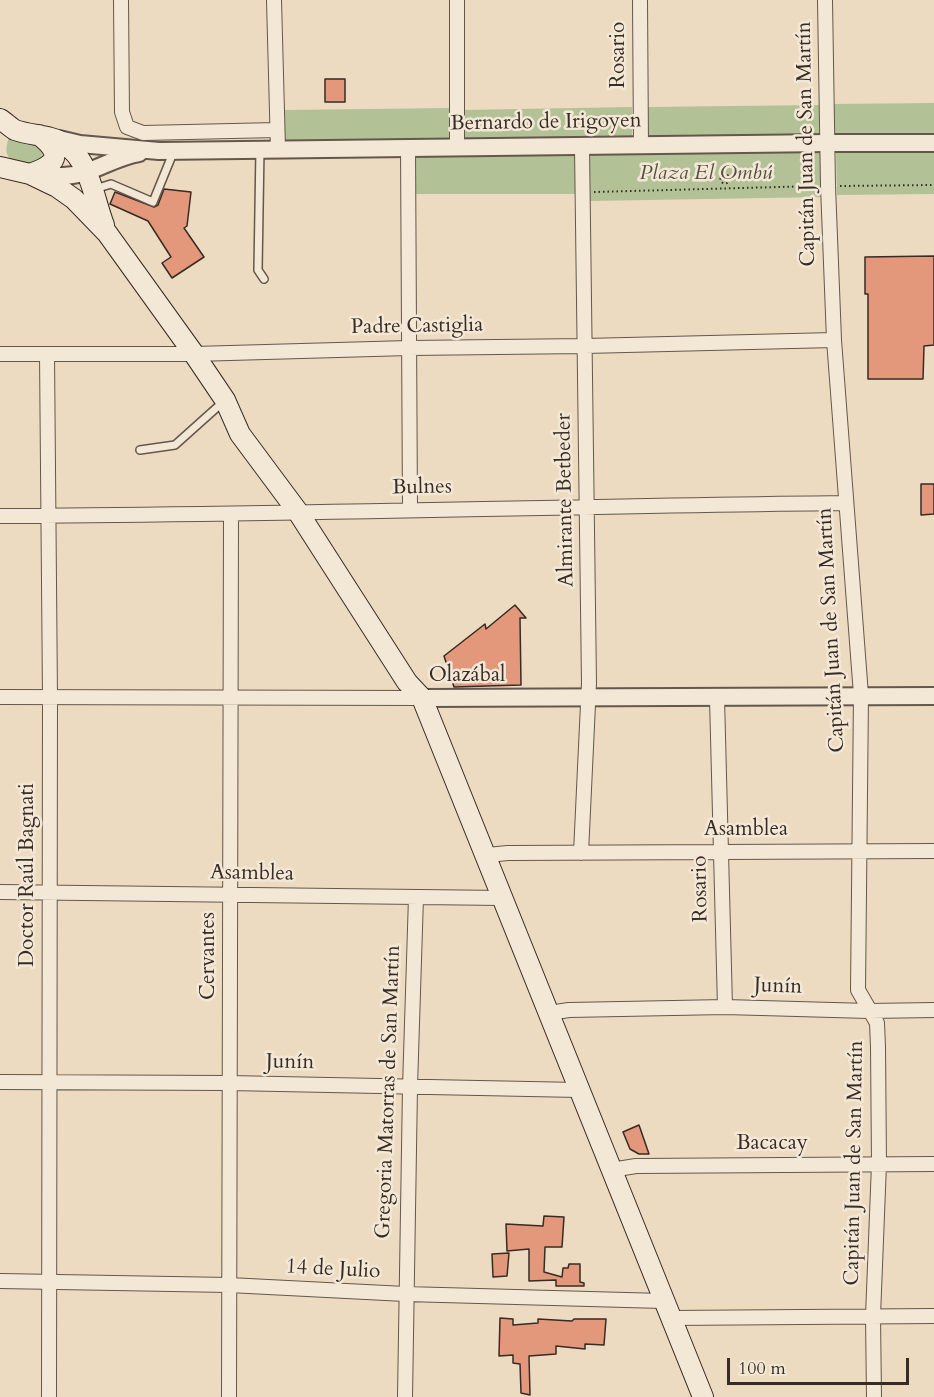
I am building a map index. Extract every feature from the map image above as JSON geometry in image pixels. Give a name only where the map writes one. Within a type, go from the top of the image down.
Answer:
[{"type":"main road","name":"Bernardo de Irigoyen","points":[[4,129],[46,137]]},
{"type":"main road","points":[[30,174],[46,169],[55,157],[54,150],[46,137]]},
{"type":"main road","points":[[46,137],[68,147],[79,157],[90,181],[107,233]]},
{"type":"main road","name":"Bernardo de Irigoyen","points":[[2,166],[30,174]]},
{"type":"main road","points":[[30,174],[66,192],[107,233],[225,400],[240,434],[306,512],[407,682],[422,698],[703,1397]]},
{"type":"street","points":[[120,0],[122,112],[128,127],[143,133],[277,130]]},
{"type":"street","points":[[274,0],[278,149]]},
{"type":"street","points":[[457,0],[457,148]]},
{"type":"street","name":"Rosario","points":[[640,0],[640,146]]},
{"type":"street","name":"Capitán Juan de San Martín","points":[[825,0],[828,186],[834,340],[861,695],[858,990],[877,1023],[879,1164],[873,1316],[874,1397]]},
{"type":"street","name":"Bernardo de Irigoyen","points":[[46,137],[92,145],[167,150],[934,143]]},
{"type":"street","name":"Almirante Betbeder","points":[[581,853],[588,698],[582,147]]},
{"type":"street","points":[[408,148],[410,509]]},
{"type":"street","name":"Bernardo de Irigoyen","points":[[30,174],[90,181],[122,157],[167,150]]},
{"type":"street","name":"Padre Castiglia","points":[[0,354],[194,354],[834,340]]},
{"type":"street","name":"Doctor Raúl Bagnati","points":[[47,354],[50,697],[49,1397]]},
{"type":"street","name":"Bulnes","points":[[0,516],[846,503]]},
{"type":"street","name":"Cervantes","points":[[229,1397],[231,514]]},
{"type":"street","name":"Olazábal","points":[[0,698],[934,696]]},
{"type":"street","name":"Rosario","points":[[717,698],[725,1007]]},
{"type":"street","name":"Asamblea","points":[[487,855],[721,851],[934,851]]},
{"type":"street","name":"Asamblea","points":[[0,892],[503,898]]},
{"type":"street","name":"Gregoria Matorras de San Martín","points":[[405,1397],[405,1294],[416,897]]},
{"type":"street","name":"Junín","points":[[549,1013],[569,1010],[725,1007],[869,1011],[934,1010]]},
{"type":"street","name":"Junín","points":[[0,1082],[230,1083],[579,1090]]},
{"type":"street","name":"Bacacay","points":[[611,1170],[636,1166],[934,1164]]},
{"type":"street","name":"14 de Julio","points":[[0,1281],[229,1285],[667,1310],[934,1316]]},
{"type":"lane","points":[[260,149],[258,270],[264,279]]},
{"type":"lane","points":[[90,181],[111,184],[153,202],[167,150]]},
{"type":"lane","points":[[140,450],[175,445],[225,400]]},
{"type":"path","points":[[724,184],[724,189]]},
{"type":"path","points":[[582,192],[934,185]]},
{"type":"green space","points":[[934,103],[934,140],[831,141],[831,104]]},
{"type":"green space","points":[[819,105],[819,138],[646,140],[646,107]]},
{"type":"green space","points":[[632,107],[632,140],[463,142],[462,110]]},
{"type":"green space","points":[[450,108],[451,141],[284,143],[284,110]]},
{"type":"green space","points":[[17,137],[31,141],[42,150],[43,157],[33,166],[11,160],[8,156],[9,138]]},
{"type":"green space","name":"Plaza El Ombú","points":[[823,147],[824,197],[590,201],[588,151]]},
{"type":"green space","points":[[934,150],[934,194],[837,195],[836,152]]},
{"type":"green space","points":[[412,154],[575,155],[575,194],[412,194]]},
{"type":"building","points":[[325,79],[345,79],[345,102],[325,102]]},
{"type":"building","points":[[164,189],[191,192],[187,226],[184,228],[204,257],[172,278],[162,263],[171,257],[148,221],[110,204],[115,192],[154,207],[158,205]]},
{"type":"building","points":[[934,256],[934,345],[924,346],[923,379],[868,379],[868,294],[865,294],[865,257]]},
{"type":"building","points":[[921,484],[934,484],[934,514],[921,515]]},
{"type":"building","points":[[515,605],[526,618],[520,618],[521,685],[454,687],[444,656],[485,624],[486,629]]},
{"type":"building","points":[[639,1125],[649,1154],[639,1154],[630,1149],[623,1132]]},
{"type":"building","points":[[544,1216],[564,1217],[562,1247],[545,1247],[544,1272],[562,1277],[563,1268],[568,1268],[569,1264],[580,1264],[580,1282],[584,1283],[584,1286],[556,1286],[556,1280],[529,1281],[529,1249],[507,1251],[506,1224],[543,1226]]},
{"type":"building","points":[[509,1253],[507,1276],[493,1277],[492,1254]]},
{"type":"building","points":[[500,1318],[513,1319],[513,1325],[538,1323],[538,1319],[572,1321],[574,1319],[606,1319],[604,1345],[585,1344],[585,1349],[556,1346],[556,1354],[529,1356],[530,1395],[521,1393],[520,1364],[513,1363],[513,1355],[499,1356]]}]
